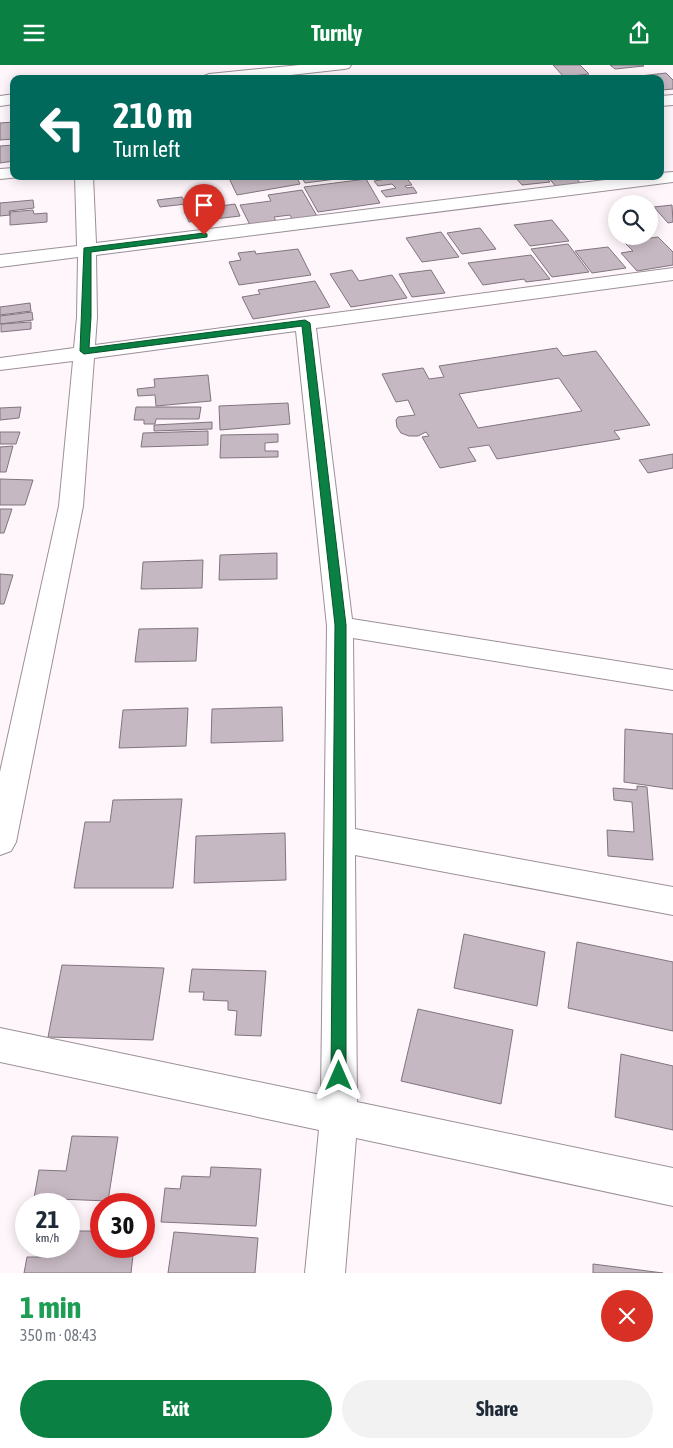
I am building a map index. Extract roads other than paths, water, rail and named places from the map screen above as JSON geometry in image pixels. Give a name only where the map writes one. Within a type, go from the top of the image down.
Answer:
[{"type":"street","points":[[233,75],[274,68],[344,65]]},
{"type":"street","points":[[0,842],[71,506],[87,317],[84,180]]},
{"type":"street","points":[[0,261],[649,180]]},
{"type":"street","points":[[0,364],[84,351],[673,274]]},
{"type":"street","points":[[305,323],[340,625],[339,1116],[325,1273]]},
{"type":"street","points":[[340,625],[673,680]]},
{"type":"street","points":[[340,839],[673,901]]},
{"type":"street","points":[[0,1045],[673,1187]]}]
